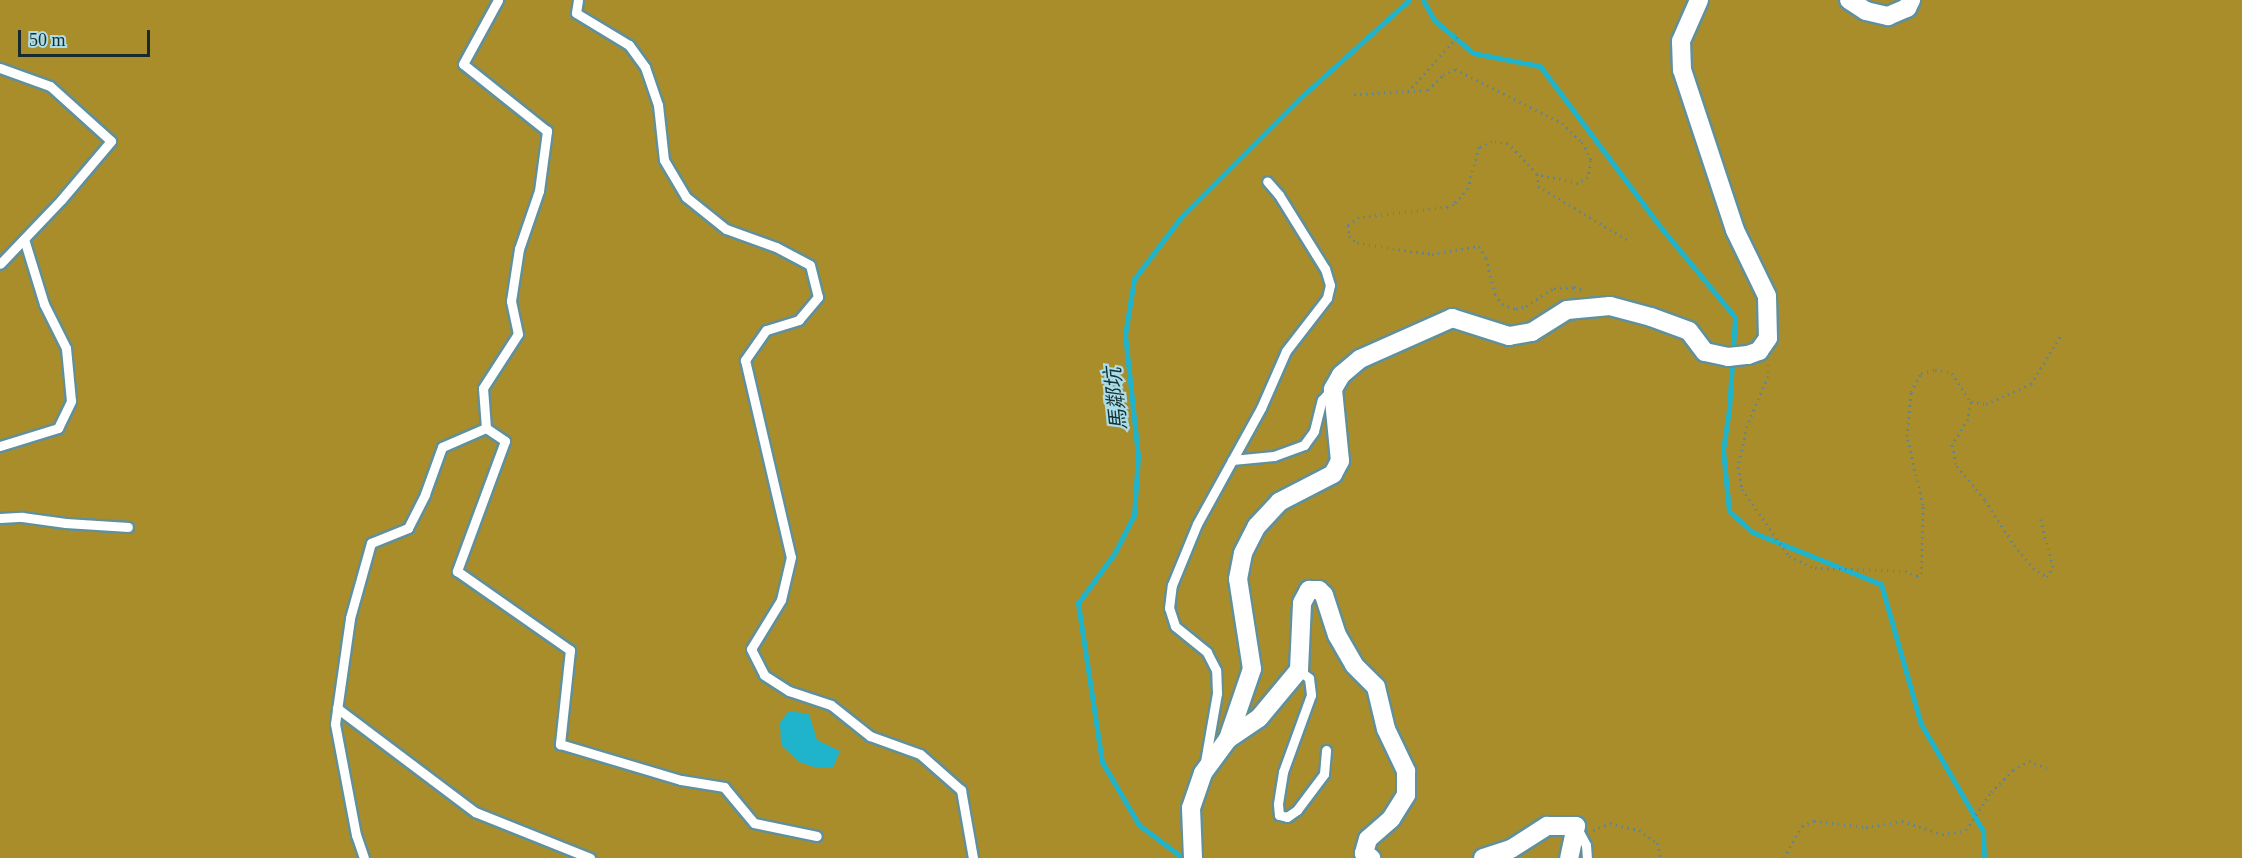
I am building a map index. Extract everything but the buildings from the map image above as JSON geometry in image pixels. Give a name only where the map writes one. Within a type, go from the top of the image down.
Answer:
[{"type":"street","points":[[1193,858],[1191,808],[1203,773],[1228,739],[1252,669],[1238,579],[1243,554],[1257,526],[1279,502],[1333,474],[1340,461],[1333,389],[1341,375],[1360,359],[1452,318],[1509,336],[1532,332],[1567,310],[1610,306],[1651,317],[1689,331],[1705,352],[1728,357],[1748,355],[1759,351],[1768,338],[1767,296],[1735,230],[1682,70],[1680,41],[1699,0]]},
{"type":"street","points":[[1849,0],[1866,11],[1888,16],[1907,8],[1911,0]]},
{"type":"street","points":[[1228,739],[1259,718],[1299,670],[1302,603],[1309,590],[1319,590],[1324,595],[1337,635],[1354,665],[1376,687],[1386,729],[1406,771],[1406,795],[1391,819],[1368,839],[1364,853],[1371,858]]},
{"type":"street","points":[[1483,858],[1511,849],[1547,825],[1576,826],[1569,858]]},
{"type":"lane","points":[[486,429],[483,388],[518,334],[511,301],[519,249],[539,191],[548,131],[463,64],[498,0]]},
{"type":"lane","points":[[578,0],[576,12],[629,45],[645,67],[658,105],[664,160],[686,197],[726,229],[776,247],[810,265],[813,276],[818,297],[812,305],[799,320],[766,330],[745,360],[791,557],[781,600],[751,649],[764,675],[789,691],[831,705],[870,736],[920,754],[961,790],[973,858]]},
{"type":"lane","points":[[0,68],[50,86],[111,141],[0,264]]},
{"type":"lane","points":[[1203,773],[1217,693],[1216,670],[1207,652],[1174,626],[1169,608],[1172,585],[1197,524],[1261,408],[1286,351],[1327,298],[1330,285],[1319,260],[1280,195],[1267,181]]},
{"type":"lane","points":[[0,447],[58,428],[71,401],[66,348],[44,304],[24,239]]},
{"type":"lane","points":[[1232,460],[1274,456],[1304,445],[1314,431],[1322,400],[1333,389]]},
{"type":"lane","points":[[364,858],[356,835],[335,724],[350,618],[371,543],[408,528],[425,494],[442,447],[486,429]]},
{"type":"lane","points":[[486,429],[505,441],[457,571],[570,650],[560,744],[681,780],[724,787],[754,823],[817,836]]},
{"type":"lane","points":[[0,518],[22,517],[66,523],[128,527]]},
{"type":"lane","points":[[1299,670],[1310,678],[1311,695],[1283,772],[1278,804],[1279,815],[1287,817],[1297,810],[1324,774],[1326,750]]},
{"type":"lane","points":[[337,708],[476,812],[590,858]]},
{"type":"lane","points":[[1576,826],[1586,845],[1587,858]]},
{"type":"path","points":[[1407,93],[1459,35]]},
{"type":"path","points":[[1354,94],[1407,93],[1428,90],[1443,75],[1455,69],[1562,123],[1582,142],[1591,160],[1588,177],[1578,183],[1537,174],[1509,143],[1492,141],[1479,147],[1468,188],[1454,204],[1448,207],[1359,217],[1348,225],[1349,236],[1357,243],[1432,254],[1479,246],[1486,258],[1495,294],[1502,304],[1516,309],[1526,306],[1554,288],[1574,287],[1592,294],[1610,306]]},
{"type":"path","points":[[1537,174],[1538,186],[1629,241]]},
{"type":"path","points":[[1971,402],[1986,404],[2031,384],[2061,335]]},
{"type":"path","points":[[1768,338],[1768,376],[1747,426],[1738,467],[1742,489],[1789,556],[1815,568],[1905,571],[1917,576],[1921,574],[1923,505],[1907,436],[1911,392],[1922,373],[1935,370],[1952,373],[1971,402],[1968,419],[1952,445],[1958,466],[1985,500],[2014,545],[2033,567],[2047,577],[2053,567],[2040,517]]},
{"type":"path","points":[[1784,858],[1802,826],[1814,821],[1866,827],[1902,821],[1942,834],[1966,830],[1992,792],[2013,770],[2029,761],[2047,768]]},
{"type":"path","points":[[1586,845],[1593,830],[1610,823],[1639,830],[1657,843],[1661,858]]},
{"type":"shaded area","points":[[0,0],[2242,0],[2242,858],[0,858]]},
{"type":"water","points":[[789,711],[809,714],[817,740],[840,751],[833,767],[817,768],[799,762],[781,745],[780,722]]},
{"type":"waterway","name":"馬鄰坑","points":[[1183,858],[1139,825],[1102,762],[1078,603],[1114,554],[1134,515],[1138,456],[1125,335],[1134,279],[1181,217],[1301,97],[1409,0]]},
{"type":"waterway","points":[[1423,0],[1434,20],[1473,53],[1540,66],[1658,224],[1735,317],[1729,409],[1723,450],[1729,511],[1752,532],[1881,584],[1921,724],[1983,831],[1984,858]]}]
